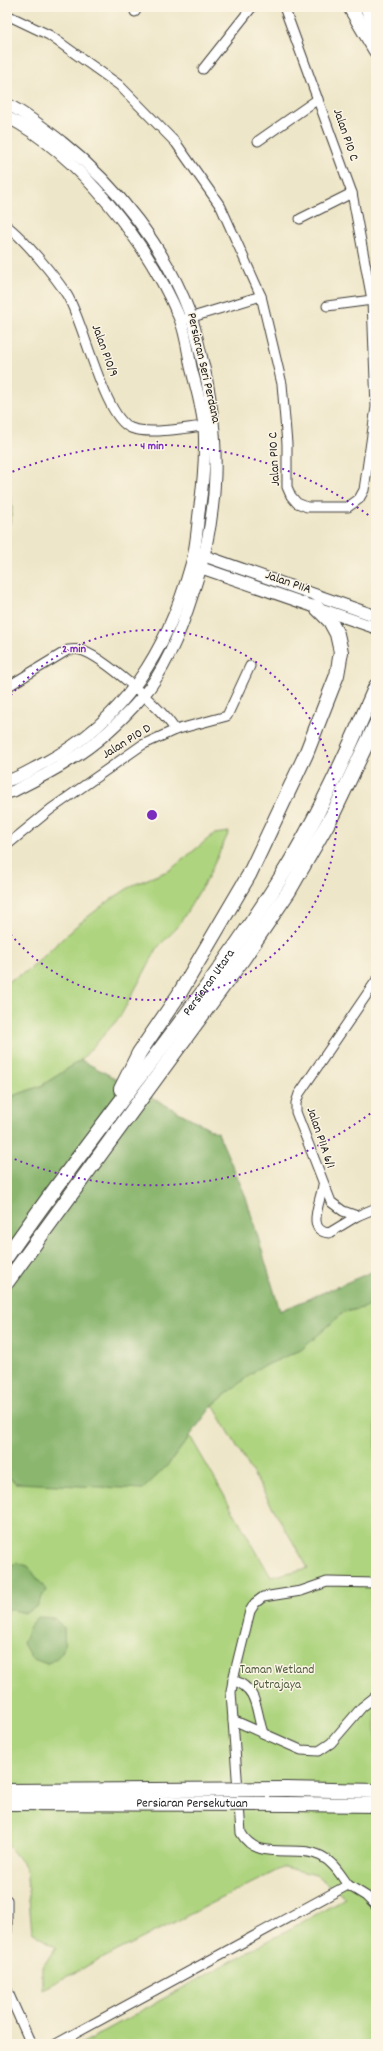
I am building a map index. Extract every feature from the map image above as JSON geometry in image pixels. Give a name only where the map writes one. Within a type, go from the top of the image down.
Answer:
[{"type":"main road","points":[[350,7],[376,51]]},
{"type":"main road","points":[[366,7],[376,28]]},
{"type":"main road","points":[[105,1122],[139,1053],[178,996],[249,875],[306,754],[337,675],[341,652],[337,634],[330,621],[316,607]]},
{"type":"main road","name":"Persiaran Utara","points":[[7,1256],[232,950],[278,882],[320,808],[376,686]]},
{"type":"main road","name":"Persiaran Utara","points":[[7,1282],[243,959],[289,891],[332,814],[376,724]]},
{"type":"main road","name":"Persiaran Persekutuan","points":[[7,1791],[286,1789],[376,1791]]},
{"type":"main road","name":"Persiaran Persekutuan","points":[[7,1803],[376,1805]]},
{"type":"street","points":[[204,69],[252,7]]},
{"type":"street","name":"Jalan P10 C","points":[[7,15],[49,35],[114,81],[176,143],[220,207],[261,296],[282,384],[287,444],[288,487],[291,496],[297,503],[307,507],[348,507],[359,499],[364,490],[376,407],[372,300],[352,193],[284,7]]},
{"type":"street","points":[[258,141],[318,99]]},
{"type":"street","name":"Persiaran Seri Perdana","points":[[7,104],[20,110],[81,157],[110,186],[154,245],[174,279],[208,382],[216,455],[215,485],[206,556],[197,567],[159,648],[134,688],[102,723],[66,751],[7,781]]},
{"type":"street","name":"Persiaran Seri Perdana","points":[[7,117],[44,142],[74,166],[102,196],[144,252],[186,319],[204,426],[203,484],[194,552],[197,567],[178,633],[158,675],[144,695],[108,731],[71,760],[14,791],[7,793]]},
{"type":"street","points":[[300,219],[352,193]]},
{"type":"street","name":"Jalan P10/9","points":[[7,226],[54,278],[67,296],[78,319],[108,399],[124,424],[140,430],[204,426]]},
{"type":"street","points":[[186,319],[261,296]]},
{"type":"street","points":[[327,306],[372,300]]},
{"type":"street","name":"Jalan P11A","points":[[194,552],[376,616]]},
{"type":"street","name":"Jalan P11A","points":[[197,567],[375,627]]},
{"type":"street","points":[[7,687],[68,650],[79,650],[95,657],[144,695],[170,720],[175,730]]},
{"type":"street","name":"Jalan P10 D","points":[[7,846],[51,808],[142,745],[175,730],[227,716],[250,666]]},
{"type":"street","name":"Jalan P11A 6/1","points":[[357,1216],[336,1207],[331,1202],[323,1185],[296,1112],[296,1103],[299,1094],[376,982]]},
{"type":"street","points":[[323,1185],[315,1218],[316,1226],[319,1230],[329,1233],[357,1216],[376,1208]]},
{"type":"street","points":[[376,1583],[327,1582],[301,1592],[263,1597],[255,1603],[250,1611],[233,1680],[233,1720],[241,1833],[244,1839],[253,1846],[267,1850],[312,1852],[320,1855],[334,1867],[348,1885],[366,1896],[376,1906]]},
{"type":"street","points":[[233,1680],[242,1683],[249,1688],[254,1698],[263,1733]]},
{"type":"street","points":[[233,1720],[301,1750],[319,1750],[331,1743],[362,1707],[376,1696]]},
{"type":"street","points":[[56,2044],[348,1885]]},
{"type":"street","points":[[7,1900],[7,1931]]},
{"type":"street","points":[[7,1990],[31,2044]]},
{"type":"green space","points":[[7,487],[11,498],[12,514],[7,530]]},
{"type":"green space","points":[[229,832],[208,877],[177,928],[158,947],[120,1017],[81,1060],[41,1086],[7,1098],[7,982],[29,970],[76,926],[107,902],[133,885],[170,870],[214,834]]},
{"type":"green space","points":[[81,1060],[218,1133],[246,1197],[280,1311],[376,1270],[376,1305],[344,1312],[301,1350],[257,1369],[213,1405],[168,1465],[143,1489],[16,1483],[7,1476],[7,1098],[41,1086]]},
{"type":"green space","name":"Taman Wetland Putrajaya","points":[[376,1305],[376,2044],[81,2044],[346,1898],[316,1875],[284,1867],[42,1989],[42,1968],[56,1947],[32,1932],[26,1868],[7,1844],[7,1609],[17,1563],[7,1566],[7,1476],[16,1483],[168,1465],[190,1436],[271,1577],[308,1568],[213,1405],[257,1369],[301,1350],[344,1312]]},
{"type":"green space","points":[[17,1563],[28,1566],[46,1590],[37,1606],[26,1613],[7,1609],[7,1566]]},
{"type":"green space","points":[[38,1617],[54,1618],[64,1628],[63,1650],[58,1657],[47,1664],[31,1658],[23,1643],[30,1626]]}]
